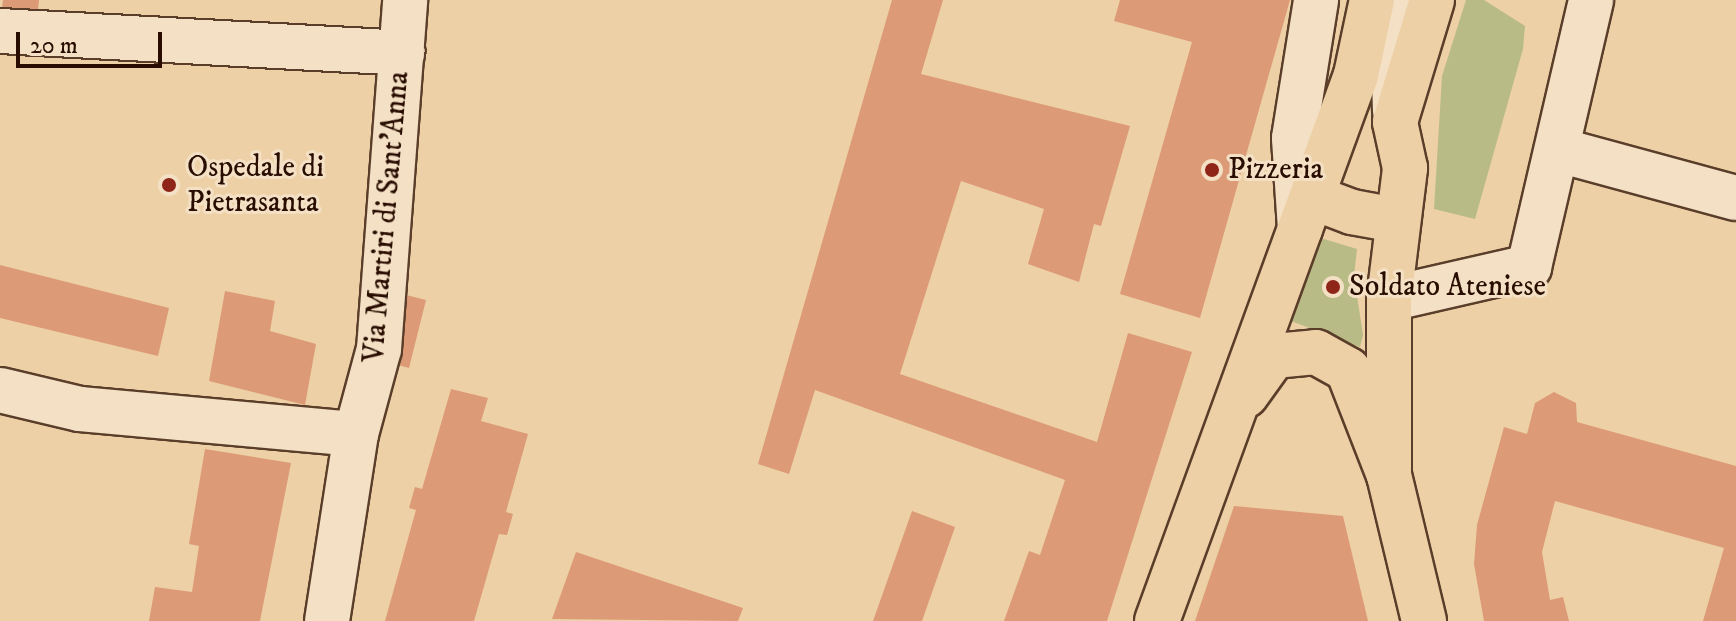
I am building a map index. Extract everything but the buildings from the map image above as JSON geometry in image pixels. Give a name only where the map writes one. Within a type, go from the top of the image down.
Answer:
[{"type":"main road","points":[[1157,621],[1356,75],[1372,0]]},
{"type":"main road","points":[[1389,475],[1389,299],[1396,220],[1405,168],[1395,122],[1432,0]]},
{"type":"main road","points":[[1306,213],[1352,212],[1396,220]]},
{"type":"main road","points":[[1231,416],[1274,356],[1316,352],[1348,370],[1389,475],[1424,621]]},
{"type":"street","name":"Via Martiri di Sant'Anna","points":[[327,621],[356,434],[379,349],[405,0]]},
{"type":"street","points":[[1306,213],[1294,138],[1316,0]]},
{"type":"street","points":[[1395,122],[1393,47],[1399,0]]},
{"type":"street","points":[[1389,299],[1529,267],[1559,150],[1591,0]]},
{"type":"street","points":[[0,31],[402,53]]},
{"type":"street","points":[[1559,150],[1736,198]]},
{"type":"street","points":[[0,390],[80,409],[356,434]]},
{"type":"green space","points":[[1466,0],[1484,0],[1525,26],[1523,49],[1475,219],[1434,209],[1442,76]]},
{"type":"green space","points":[[1324,239],[1357,249],[1354,276],[1363,335],[1360,347],[1291,321],[1317,242]]},
{"type":"place","name":"Pizzeria","points":[[1212,170]]},
{"type":"place","name":"Ospedale di Pietrasanta","points":[[169,185]]},
{"type":"place","name":"Soldato Ateniese","points":[[1333,287]]}]
